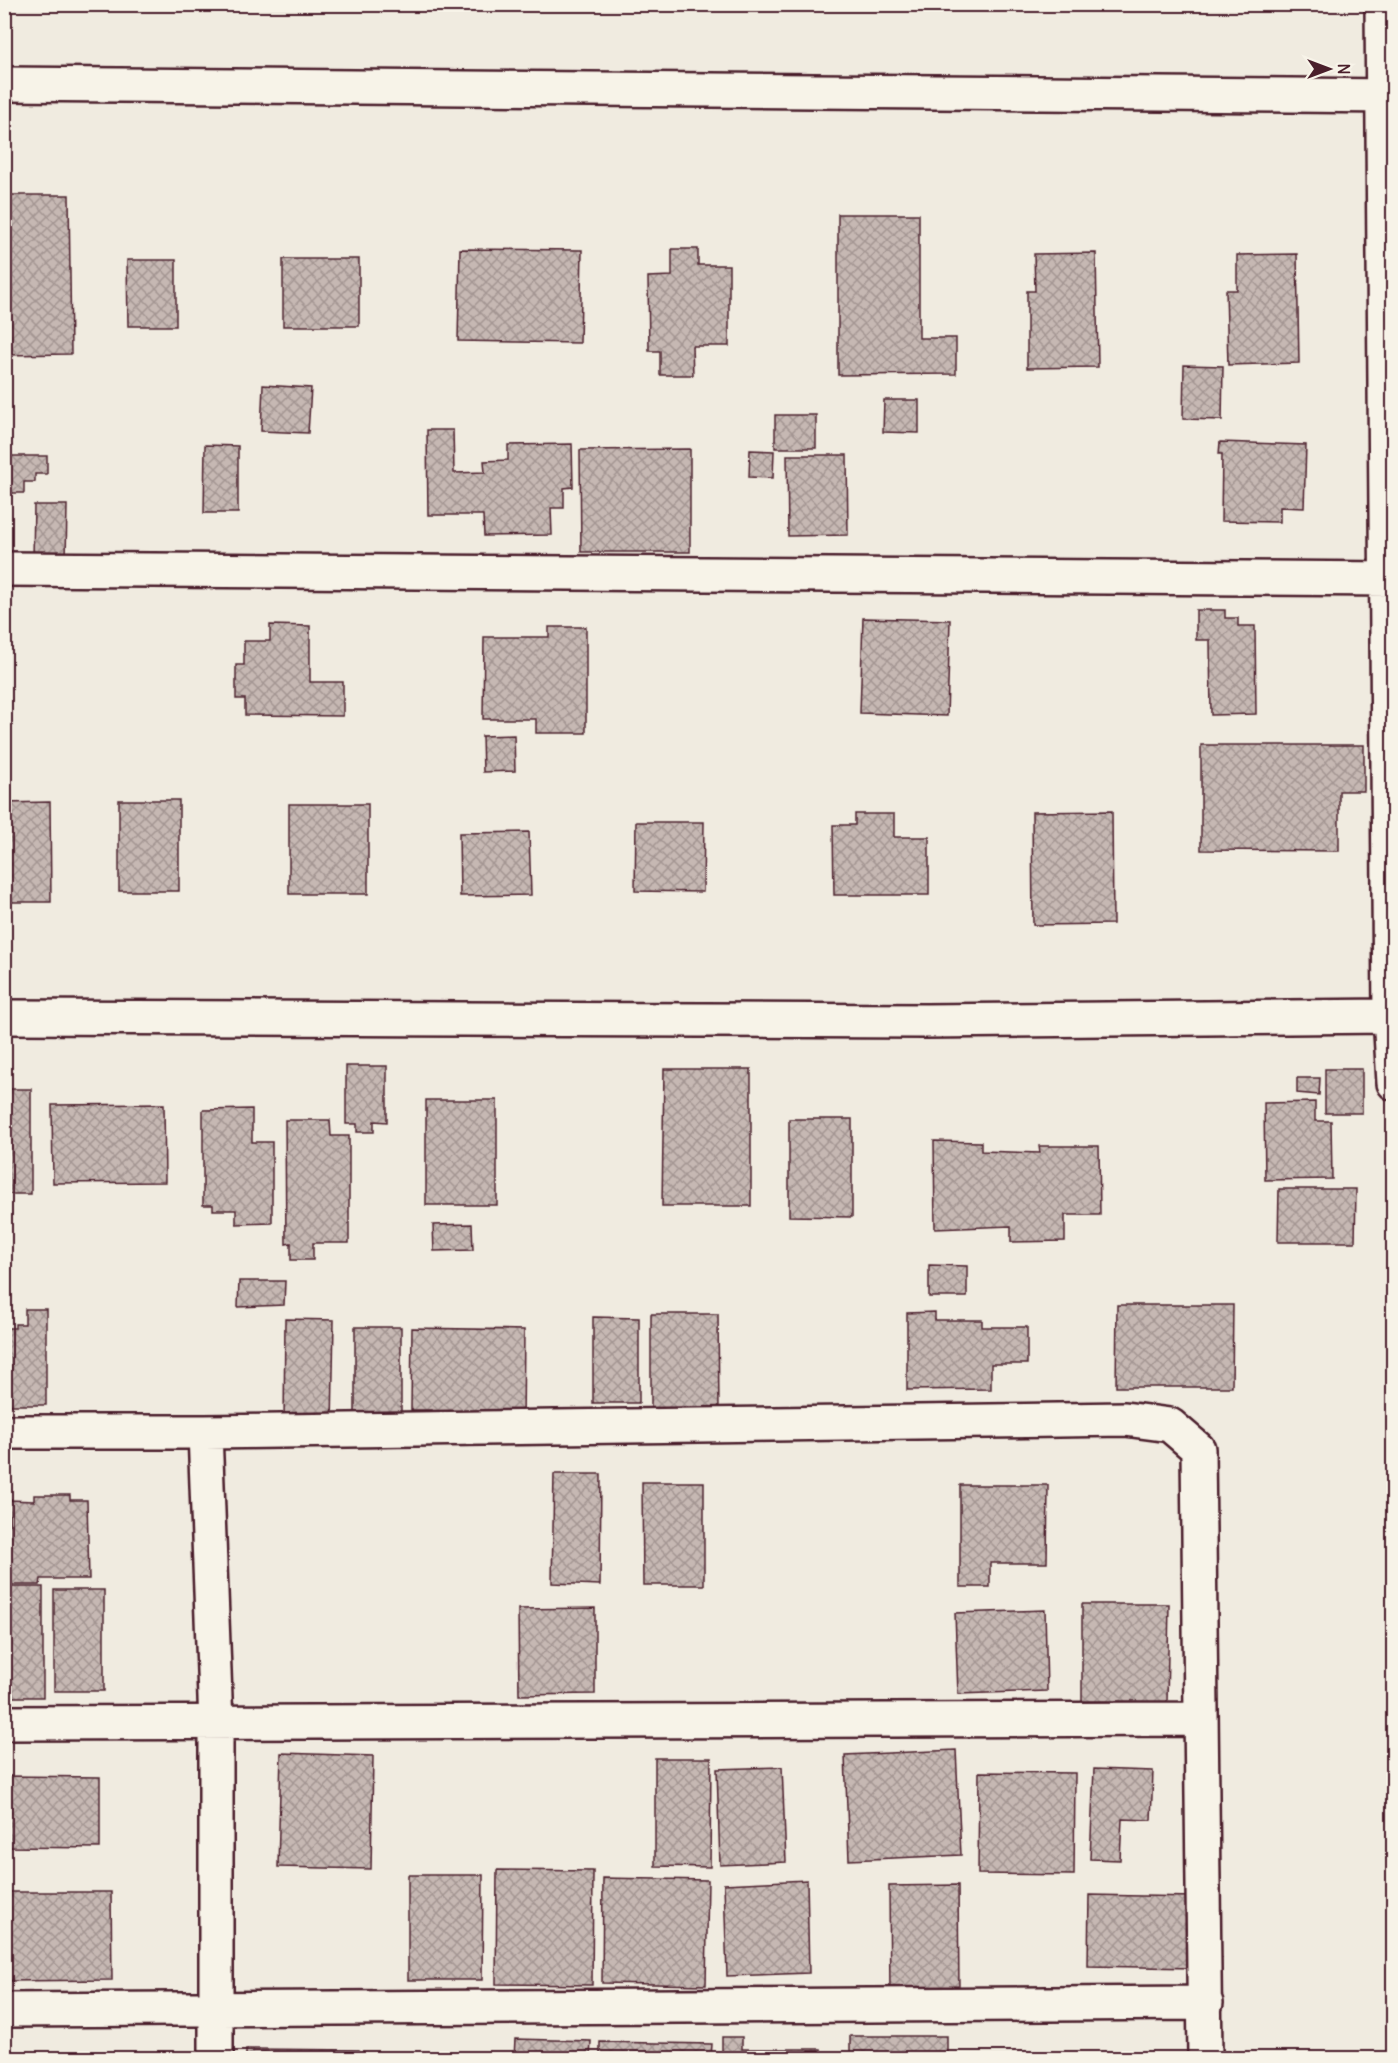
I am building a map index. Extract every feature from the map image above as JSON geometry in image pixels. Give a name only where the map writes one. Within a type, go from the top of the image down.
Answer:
[{"type":"street","points":[[1383,4],[1388,95],[1390,1016],[1394,1083]]},
{"type":"street","points":[[4,84],[1388,95]]},
{"type":"street","points":[[4,569],[1390,579]]},
{"type":"street","points":[[4,1017],[938,1021],[1390,1016]]},
{"type":"street","points":[[4,1431],[205,1432],[1125,1419],[1170,1425],[1197,1449],[1205,2058]]},
{"type":"street","points":[[205,1432],[216,1724],[216,2058]]},
{"type":"street","points":[[4,1723],[1201,1719]]},
{"type":"street","points":[[4,2010],[1206,2003]]},
{"type":"building","points":[[6,195],[69,195],[71,354],[4,355]]},
{"type":"building","points":[[838,214],[919,214],[919,338],[956,338],[956,374],[838,375]]},
{"type":"building","points":[[460,249],[582,250],[580,343],[458,341]]},
{"type":"building","points":[[672,249],[698,249],[698,265],[729,265],[729,346],[692,346],[693,375],[660,375],[660,351],[649,351],[648,277],[672,276]]},
{"type":"building","points":[[1096,253],[1098,367],[1027,368],[1027,291],[1035,291],[1034,254]]},
{"type":"building","points":[[1297,254],[1299,363],[1228,365],[1226,290],[1237,290],[1237,255]]},
{"type":"building","points":[[283,259],[359,259],[359,326],[283,326]]},
{"type":"building","points":[[127,260],[176,260],[176,326],[128,326]]},
{"type":"building","points":[[1184,365],[1223,366],[1222,420],[1183,419]]},
{"type":"building","points":[[263,385],[311,388],[308,433],[261,431]]},
{"type":"building","points":[[884,400],[919,400],[919,433],[883,432]]},
{"type":"building","points":[[775,415],[816,415],[816,448],[775,448]]},
{"type":"building","points":[[427,430],[453,430],[454,473],[485,472],[484,461],[508,460],[508,445],[572,444],[573,487],[564,488],[564,508],[551,508],[552,535],[484,536],[483,515],[428,515]]},
{"type":"building","points":[[1220,442],[1306,445],[1304,508],[1280,507],[1280,522],[1221,521],[1222,454],[1219,454]]},
{"type":"building","points":[[205,445],[238,446],[238,513],[204,513]]},
{"type":"building","points":[[690,449],[690,552],[581,552],[580,450]]},
{"type":"building","points":[[750,450],[774,451],[773,478],[749,477]]},
{"type":"building","points":[[787,455],[847,455],[848,535],[788,536]]},
{"type":"building","points":[[7,456],[47,456],[47,474],[35,474],[35,482],[24,482],[24,493],[4,493]]},
{"type":"building","points":[[34,505],[67,505],[66,559],[33,559]]},
{"type":"building","points":[[1196,610],[1225,610],[1225,618],[1238,618],[1238,626],[1255,626],[1256,714],[1211,715],[1210,640],[1196,640]]},
{"type":"building","points":[[863,618],[950,620],[947,716],[860,713]]},
{"type":"building","points":[[270,625],[310,626],[310,682],[343,682],[343,716],[245,715],[245,699],[236,699],[236,665],[244,665],[244,641],[270,641]]},
{"type":"building","points":[[549,627],[586,627],[586,733],[536,733],[536,719],[483,719],[484,637],[549,637]]},
{"type":"building","points":[[514,735],[515,771],[483,772],[482,736]]},
{"type":"building","points":[[1201,745],[1364,745],[1364,791],[1339,791],[1339,851],[1201,850]]},
{"type":"building","points":[[119,800],[179,800],[179,891],[119,891]]},
{"type":"building","points":[[50,802],[51,902],[4,902],[4,803]]},
{"type":"building","points":[[289,804],[368,804],[368,894],[289,894]]},
{"type":"building","points":[[1112,811],[1113,924],[1033,925],[1032,812]]},
{"type":"building","points":[[855,814],[894,814],[894,837],[929,837],[929,895],[834,895],[833,825],[855,825]]},
{"type":"building","points":[[636,822],[704,822],[703,892],[635,891]]},
{"type":"building","points":[[529,832],[531,895],[460,896],[459,833]]},
{"type":"building","points":[[346,1066],[387,1066],[387,1122],[374,1121],[374,1132],[357,1132],[357,1124],[346,1124]]},
{"type":"building","points":[[664,1069],[751,1069],[751,1206],[662,1206]]},
{"type":"building","points":[[1325,1069],[1362,1069],[1362,1113],[1325,1113]]},
{"type":"building","points":[[1297,1078],[1320,1078],[1319,1095],[1297,1093]]},
{"type":"building","points":[[4,1089],[31,1089],[31,1194],[4,1194]]},
{"type":"building","points":[[426,1100],[497,1100],[497,1205],[426,1205]]},
{"type":"building","points":[[1315,1102],[1315,1121],[1331,1121],[1332,1179],[1265,1180],[1264,1103]]},
{"type":"building","points":[[164,1104],[165,1182],[53,1183],[52,1105]]},
{"type":"building","points":[[252,1109],[252,1142],[272,1142],[272,1223],[236,1224],[236,1210],[213,1210],[213,1205],[203,1205],[203,1110]]},
{"type":"building","points":[[789,1119],[852,1119],[852,1217],[789,1216]]},
{"type":"building","points":[[285,1120],[330,1120],[331,1136],[349,1136],[349,1243],[313,1243],[313,1260],[291,1260],[291,1243],[286,1244]]},
{"type":"building","points":[[934,1141],[981,1142],[981,1151],[1040,1153],[1039,1146],[1099,1146],[1100,1215],[1065,1215],[1065,1241],[1011,1242],[1011,1226],[935,1229]]},
{"type":"building","points":[[1279,1189],[1356,1189],[1355,1242],[1278,1242]]},
{"type":"building","points":[[472,1224],[473,1250],[434,1251],[433,1225]]},
{"type":"building","points":[[929,1265],[967,1266],[967,1297],[929,1297]]},
{"type":"building","points":[[239,1281],[285,1281],[284,1305],[238,1307]]},
{"type":"building","points":[[1117,1305],[1233,1305],[1232,1387],[1116,1387]]},
{"type":"building","points":[[25,1309],[46,1309],[46,1405],[4,1405],[4,1328],[15,1328],[15,1324],[25,1324]]},
{"type":"building","points":[[935,1312],[935,1320],[982,1320],[982,1327],[1027,1327],[1027,1364],[991,1364],[991,1389],[907,1390],[907,1313]]},
{"type":"building","points":[[651,1314],[718,1314],[719,1411],[651,1411]]},
{"type":"building","points":[[593,1317],[639,1318],[639,1403],[593,1403]]},
{"type":"building","points":[[285,1319],[334,1320],[332,1425],[284,1425]]},
{"type":"building","points":[[355,1327],[401,1327],[401,1425],[355,1425]]},
{"type":"building","points":[[412,1328],[524,1330],[523,1424],[431,1423],[432,1410],[411,1410]]},
{"type":"building","points":[[554,1474],[601,1474],[600,1585],[552,1583]]},
{"type":"building","points":[[642,1482],[704,1482],[704,1585],[643,1585]]},
{"type":"building","points":[[960,1485],[1048,1485],[1047,1563],[990,1563],[990,1587],[960,1587]]},
{"type":"building","points":[[34,1495],[70,1495],[70,1500],[87,1500],[89,1579],[41,1579],[40,1585],[10,1585],[9,1500],[34,1501]]},
{"type":"building","points":[[4,1587],[43,1587],[43,1697],[4,1697]]},
{"type":"building","points":[[54,1590],[104,1590],[104,1691],[54,1691]]},
{"type":"building","points":[[1082,1604],[1169,1604],[1167,1702],[1082,1701]]},
{"type":"building","points":[[595,1608],[595,1694],[519,1695],[518,1609]]},
{"type":"building","points":[[1045,1610],[1047,1691],[958,1694],[955,1613]]},
{"type":"building","points":[[956,1750],[961,1855],[849,1860],[845,1755]]},
{"type":"building","points":[[281,1753],[373,1756],[371,1869],[278,1867]]},
{"type":"building","points":[[655,1758],[711,1758],[710,1867],[655,1866]]},
{"type":"building","points":[[782,1767],[786,1862],[720,1865],[717,1769]]},
{"type":"building","points":[[1094,1769],[1153,1771],[1151,1820],[1122,1819],[1120,1860],[1090,1859]]},
{"type":"building","points":[[979,1772],[1075,1773],[1074,1875],[978,1874]]},
{"type":"building","points":[[4,1776],[100,1777],[100,1848],[4,1847]]},
{"type":"building","points":[[497,1870],[593,1871],[592,1985],[496,1984]]},
{"type":"building","points":[[408,1875],[483,1875],[482,1980],[408,1980]]},
{"type":"building","points":[[603,1878],[708,1880],[706,1985],[602,1983]]},
{"type":"building","points":[[807,1880],[809,1973],[727,1976],[724,1884]]},
{"type":"building","points":[[958,1885],[959,1992],[890,1993],[889,1886]]},
{"type":"building","points":[[4,1892],[111,1892],[112,1980],[4,1981]]},
{"type":"building","points":[[1089,1895],[1194,1897],[1193,1968],[1088,1966]]},
{"type":"building","points":[[850,2036],[947,2036],[947,2058],[850,2058]]},
{"type":"building","points":[[722,2037],[742,2037],[742,2049],[821,2049],[821,2058],[722,2058]]},
{"type":"building","points":[[515,2039],[591,2041],[590,2058],[514,2058]]},
{"type":"building","points":[[600,2042],[712,2044],[711,2058],[600,2058]]},
{"type":"building","points":[[246,2049],[359,2050],[359,2058],[246,2058]]},
{"type":"building","points":[[1072,2056],[1072,2058],[999,2058],[999,2057]]}]
